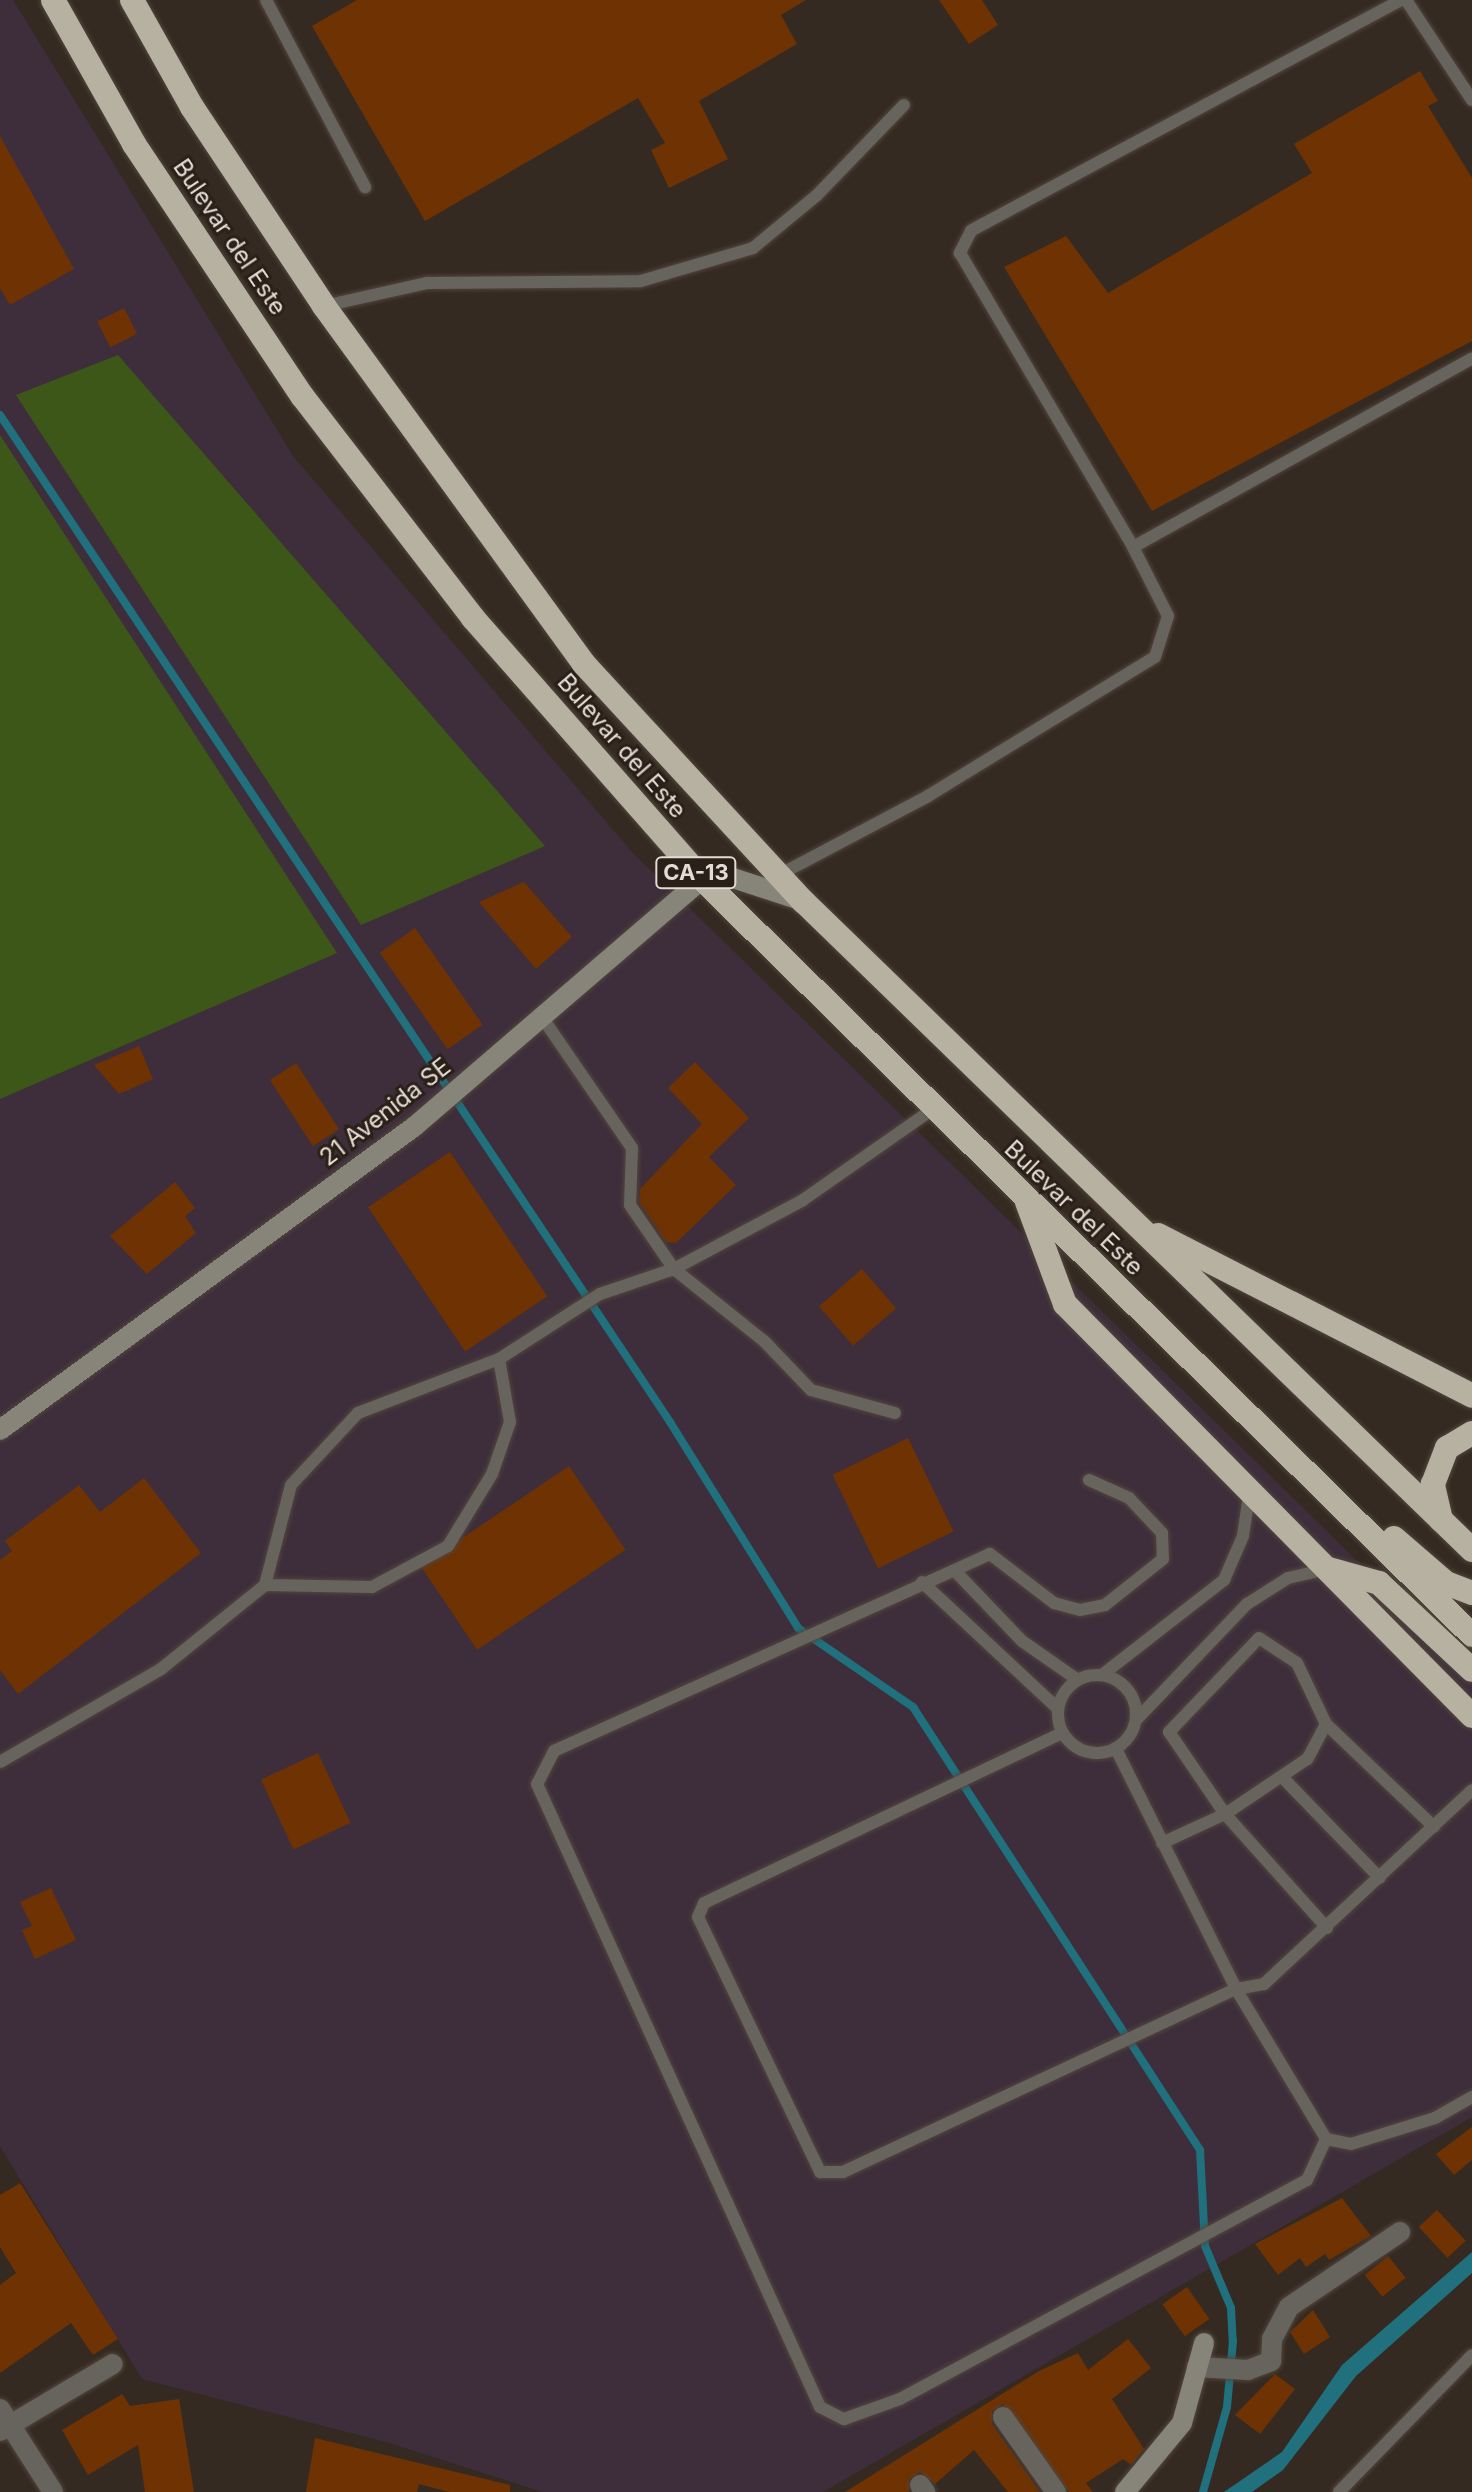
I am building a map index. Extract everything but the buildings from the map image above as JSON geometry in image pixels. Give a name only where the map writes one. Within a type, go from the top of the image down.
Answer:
[{"type":"highway","name":"Bulevar del Este","points":[[53,0],[134,144],[303,397],[473,618],[702,879],[1472,1635]]},
{"type":"highway","name":"Bulevar del Este","points":[[132,0],[192,107],[324,306],[584,664],[803,901],[1472,1550]]},
{"type":"highway","points":[[1026,1200],[1065,1304],[1249,1496],[1329,1569],[1472,1716]]},
{"type":"highway","points":[[1134,1222],[1472,1396]]},
{"type":"highway","points":[[1199,1370],[1267,1420],[1431,1572],[1472,1593]]},
{"type":"highway","points":[[1441,1520],[1433,1484],[1447,1448],[1472,1433]]},
{"type":"highway","points":[[1329,1569],[1379,1583],[1472,1670]]},
{"type":"street","points":[[702,879],[724,875],[803,901]]},
{"type":"street","name":"21 Avenida SE","points":[[0,1430],[415,1126],[544,1020],[702,879]]},
{"type":"street","points":[[1207,2368],[1248,2370],[1271,2361],[1272,2339],[1289,2307],[1400,2232]]},
{"type":"street","points":[[1125,2492],[1182,2423],[1207,2368],[1204,2343]]},
{"type":"street","points":[[53,2492],[3,2421],[113,2364]]},
{"type":"street","points":[[1003,2417],[1056,2492]]},
{"type":"lane","points":[[266,0],[365,187]]},
{"type":"lane","points":[[779,875],[942,788],[1155,657],[1168,616],[1133,547],[960,253],[971,231],[1404,0],[1472,100]]},
{"type":"lane","points":[[324,306],[427,283],[641,281],[753,248],[817,195],[904,105]]},
{"type":"lane","points":[[1133,547],[1472,358]]},
{"type":"lane","points":[[544,1020],[632,1148],[630,1205],[674,1269],[764,1341],[811,1390],[895,1413]]},
{"type":"lane","points":[[0,1762],[161,1669],[265,1585],[291,1485],[358,1413],[499,1359],[600,1294],[674,1269],[803,1200],[933,1109]]},
{"type":"lane","points":[[265,1585],[372,1587],[448,1546],[492,1474],[510,1422],[499,1359]]},
{"type":"lane","points":[[1089,1480],[1129,1498],[1162,1533],[1163,1559],[1132,1589],[1080,1610],[1054,1603],[990,1554],[956,1572],[922,1582],[554,1751],[537,1784],[820,2407],[844,2419],[900,2399],[1307,2180],[1326,2139]]},
{"type":"lane","points":[[1058,1709],[1078,1680],[1102,1675],[1224,1580],[1243,1536],[1249,1496]]},
{"type":"lane","points":[[922,1582],[1058,1709],[1062,1733],[1092,1753],[1116,1749],[1136,1720],[1247,1604],[1288,1578],[1329,1569]]},
{"type":"lane","points":[[956,1572],[1022,1641],[1078,1680]]},
{"type":"lane","points":[[1327,1928],[1225,1814],[1169,1732],[1236,1656],[1259,1638],[1297,1663],[1326,1724],[1434,1827]]},
{"type":"lane","points":[[1102,1675],[1131,1696],[1136,1720]]},
{"type":"lane","points":[[1162,1843],[1225,1814],[1283,1778],[1307,1759],[1326,1724]]},
{"type":"lane","points":[[1062,1733],[704,1903],[698,1917],[809,2157],[820,2172],[843,2172],[1236,1989],[1264,1984],[1472,1790]]},
{"type":"lane","points":[[1116,1749],[1236,1989],[1326,2139],[1351,2144],[1435,2118],[1472,2097]]},
{"type":"lane","points":[[1283,1778],[1380,1878]]},
{"type":"lane","points":[[1339,2492],[1472,2355]]},
{"type":"shaded area","points":[[0,0],[13,0],[293,456],[632,852],[1472,1673],[1472,2117],[823,2492],[543,2492],[390,2443],[142,2379],[0,2146]]},
{"type":"green space","points":[[118,355],[545,846],[361,925],[16,395]]},
{"type":"green space","points":[[0,435],[337,953],[0,1099]]},
{"type":"water","points":[[1472,2252],[1472,2273],[1356,2376],[1283,2470],[1252,2492],[1224,2492],[1282,2452],[1342,2365]]},
{"type":"waterway","points":[[0,415],[670,1422],[798,1628],[913,1707],[1200,2150],[1205,2246],[1231,2308],[1233,2341],[1227,2407],[1203,2492]]}]
